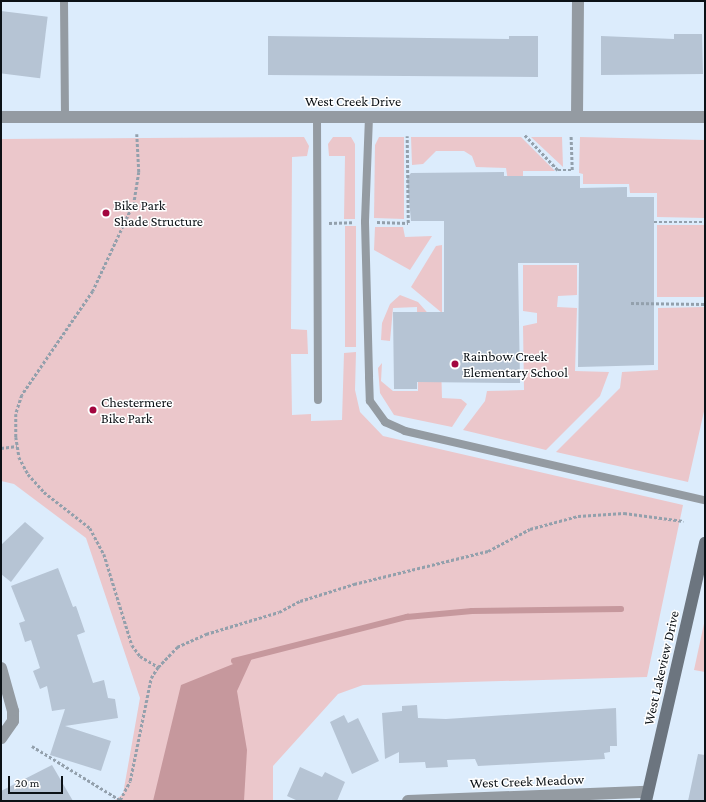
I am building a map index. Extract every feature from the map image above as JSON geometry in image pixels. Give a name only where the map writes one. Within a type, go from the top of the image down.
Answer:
[{"type":"street","points":[[577,116],[578,1]]},
{"type":"street","name":"West Creek Drive","points":[[1,117],[65,119],[317,116],[705,117]]},
{"type":"street","name":"West Lakeview Drive","points":[[647,797],[705,543]]},
{"type":"street","points":[[1,668],[13,711],[11,726],[1,738]]},
{"type":"street","name":"West Creek Meadow","points":[[408,801],[647,797]]},
{"type":"lane","points":[[64,1],[65,119]]},
{"type":"lane","points":[[317,116],[318,400]]},
{"type":"lane","points":[[369,117],[365,222],[370,401],[385,422],[405,431],[705,500]]},
{"type":"path","points":[[137,134],[139,172],[134,203],[93,291],[22,395],[16,414],[17,446],[28,474],[39,486],[90,528],[104,554],[132,645],[140,656],[158,667]]},
{"type":"path","points":[[525,135],[558,170],[572,170],[572,135]]},
{"type":"path","points":[[328,223],[408,223],[407,136]]},
{"type":"path","points":[[654,222],[705,222]]},
{"type":"path","points":[[631,304],[705,304]]},
{"type":"path","points":[[1,448],[17,446]]},
{"type":"path","points":[[32,746],[120,800],[130,781],[151,678],[158,667],[178,647],[206,634],[279,612],[300,601],[354,584],[488,551],[530,529],[578,516],[624,513],[683,521]]},
{"type":"shaded area","points":[[304,137],[309,146],[307,156],[292,157],[291,329],[307,330],[308,354],[291,354],[292,415],[311,414],[311,421],[342,420],[344,353],[356,352],[355,390],[360,412],[383,436],[683,505],[647,677],[363,685],[338,694],[273,766],[273,801],[114,801],[123,794],[140,698],[86,538],[14,484],[1,481],[1,139]]},
{"type":"shaded area","points":[[333,137],[351,137],[355,144],[355,219],[344,219],[345,156],[329,156],[328,144]]},
{"type":"shaded area","points":[[379,137],[404,137],[404,219],[374,218],[375,145]]},
{"type":"shaded area","points":[[411,137],[521,137],[555,171],[523,171],[523,181],[508,181],[506,168],[476,167],[472,156],[464,151],[436,151],[423,164],[412,165]]},
{"type":"shaded area","points":[[531,137],[562,137],[563,167]]},
{"type":"shaded area","points":[[580,137],[705,140],[705,218],[657,217],[657,193],[630,193],[629,184],[583,184],[583,174],[579,173]]},
{"type":"shaded area","points":[[657,225],[705,225],[705,297],[657,297]]},
{"type":"shaded area","points":[[345,226],[356,226],[356,347],[345,347]]},
{"type":"shaded area","points":[[375,227],[403,227],[405,237],[432,236],[410,270],[374,250]]},
{"type":"shaded area","points":[[442,245],[442,313],[411,287],[436,246]]},
{"type":"shaded area","points":[[523,265],[577,265],[577,295],[558,296],[557,307],[577,308],[575,371],[609,372],[600,396],[546,450],[463,430],[485,401],[487,391],[524,390],[523,326],[537,323],[537,313],[523,311]]},
{"type":"shaded area","points":[[400,295],[418,302],[440,327],[442,398],[461,399],[467,404],[452,427],[394,415],[380,393],[378,368],[382,363],[381,381],[393,391],[418,391],[417,307],[393,308],[390,341],[381,340],[382,323],[390,304]]},
{"type":"shaded area","points":[[705,307],[705,407],[688,482],[556,452],[620,388],[622,372],[658,370],[658,308]]},
{"type":"shaded area","points":[[705,619],[705,672],[694,670]]},
{"type":"shaded area","points":[[253,656],[237,691],[247,750],[244,801],[153,801],[181,685]]},
{"type":"building","points":[[1,11],[48,17],[40,78],[1,73]]},
{"type":"building","points":[[674,34],[702,34],[703,74],[601,75],[601,36],[674,39]]},
{"type":"building","points":[[268,36],[509,39],[509,36],[538,36],[538,77],[268,75]]},
{"type":"building","points":[[504,172],[504,176],[580,176],[580,188],[627,187],[627,197],[654,197],[654,365],[578,367],[579,263],[518,263],[520,383],[417,382],[417,389],[394,389],[393,312],[444,312],[444,221],[411,221],[407,178],[411,173]]},
{"type":"building","points":[[25,522],[44,538],[11,582],[1,574],[1,545]]},
{"type":"building","points":[[58,568],[73,607],[76,606],[85,632],[77,635],[93,683],[104,680],[108,698],[115,699],[118,718],[65,726],[111,741],[101,771],[50,755],[65,709],[52,711],[47,686],[40,689],[33,671],[40,668],[31,640],[25,642],[19,623],[25,621],[11,586]]},
{"type":"building","points":[[417,705],[418,718],[446,719],[616,708],[617,746],[610,746],[610,752],[604,753],[605,759],[571,761],[478,766],[475,759],[447,760],[448,767],[426,768],[425,762],[399,763],[399,752],[385,759],[382,713],[402,711],[402,706]]},
{"type":"building","points":[[344,715],[348,723],[358,718],[379,761],[352,774],[330,722]]},
{"type":"building","points":[[698,754],[705,755],[705,801],[688,801]]},
{"type":"building","points":[[52,765],[73,801],[1,801],[1,791]]},
{"type":"building","points":[[300,767],[322,777],[325,772],[345,782],[337,801],[298,801],[287,796]]},
{"type":"waterway","points":[[234,661],[407,617],[472,611],[621,609]]},
{"type":"place","name":"Bike Park Shade Structure","points":[[106,213]]},
{"type":"place","name":"Rainbow Creek Elementary School","points":[[455,364]]},
{"type":"place","name":"Chestermere Bike Park","points":[[93,410]]}]
